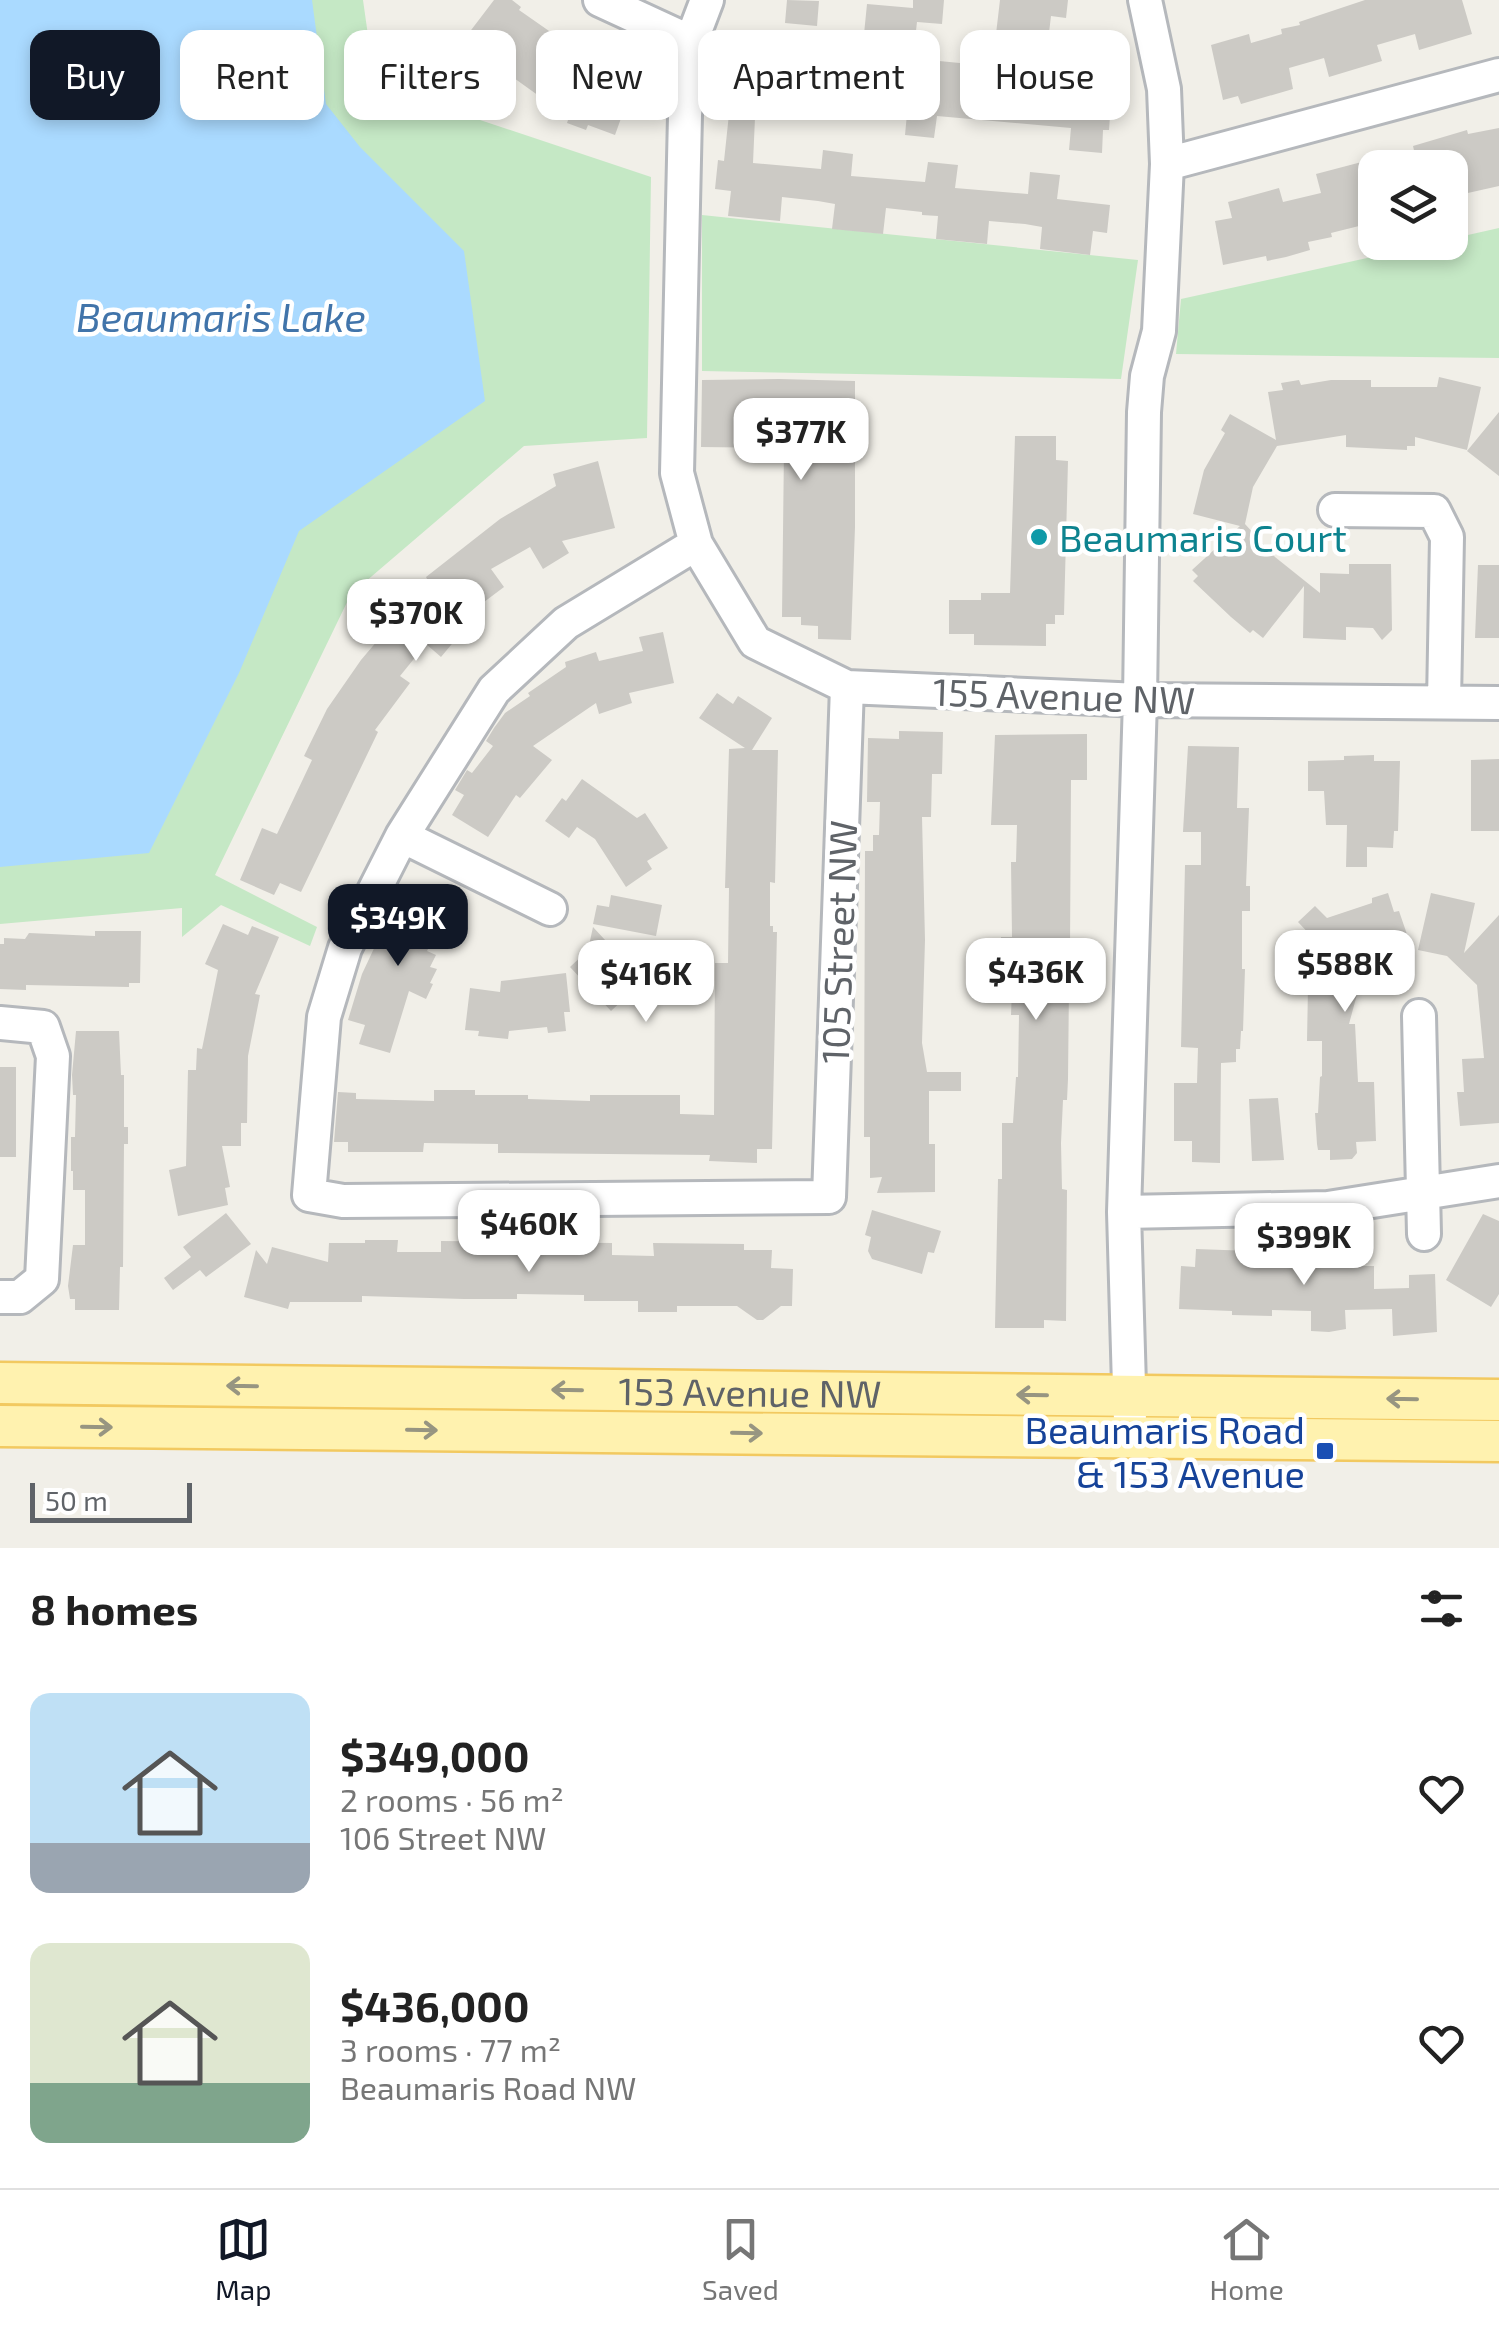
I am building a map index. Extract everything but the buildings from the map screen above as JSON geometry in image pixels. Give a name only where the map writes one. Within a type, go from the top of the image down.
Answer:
[{"type":"main road","name":"153 Avenue NW","points":[[0,1384],[1499,1400]]},
{"type":"main road","name":"153 Avenue NW","points":[[0,1426],[1499,1441]]},
{"type":"street","points":[[600,0],[691,42]]},
{"type":"street","name":"155 Avenue NW","points":[[707,0],[691,42],[685,115],[677,473],[696,544],[755,642],[847,687],[1140,700],[1499,703]]},
{"type":"street","points":[[1130,1436],[1124,1212],[1140,700],[1144,412],[1147,376],[1159,331],[1167,164],[1164,88],[1145,0]]},
{"type":"street","points":[[1167,164],[1499,75]]},
{"type":"street","points":[[1335,510],[1434,511],[1448,537],[1444,702]]},
{"type":"street","points":[[550,908],[402,836],[494,690],[566,623],[696,544]]},
{"type":"street","name":"105 Street NW","points":[[402,836],[345,948],[324,1017],[309,1195],[343,1201],[829,1197],[847,687]]},
{"type":"street","points":[[1419,1016],[1424,1234]]},
{"type":"street","points":[[0,1022],[42,1027],[53,1056],[42,1279],[20,1296],[0,1296]]},
{"type":"street","points":[[1124,1212],[1328,1208],[1499,1181]]},
{"type":"green space","name":"Beaumaris Lake","points":[[0,0],[363,0],[367,30],[344,30],[344,120],[480,120],[651,177],[647,438],[524,446],[351,594],[215,875],[317,927],[310,946],[221,905],[182,937],[182,908],[0,924]]},
{"type":"green space","points":[[702,215],[1138,260],[1121,379],[702,371]]},
{"type":"green space","points":[[1499,228],[1499,358],[1176,354],[1181,299],[1358,260],[1468,260],[1468,235]]},
{"type":"water","name":"Beaumaris Lake","points":[[0,0],[312,0],[316,30],[180,30],[180,120],[324,120],[324,89],[326,104],[360,147],[464,251],[485,401],[299,531],[239,673],[149,853],[0,867]]},
{"type":"place","name":"Beaumaris Court","points":[[1039,537]]},
{"type":"place","name":"Beaumaris Road & 153 Avenue","points":[[1325,1451]]}]
